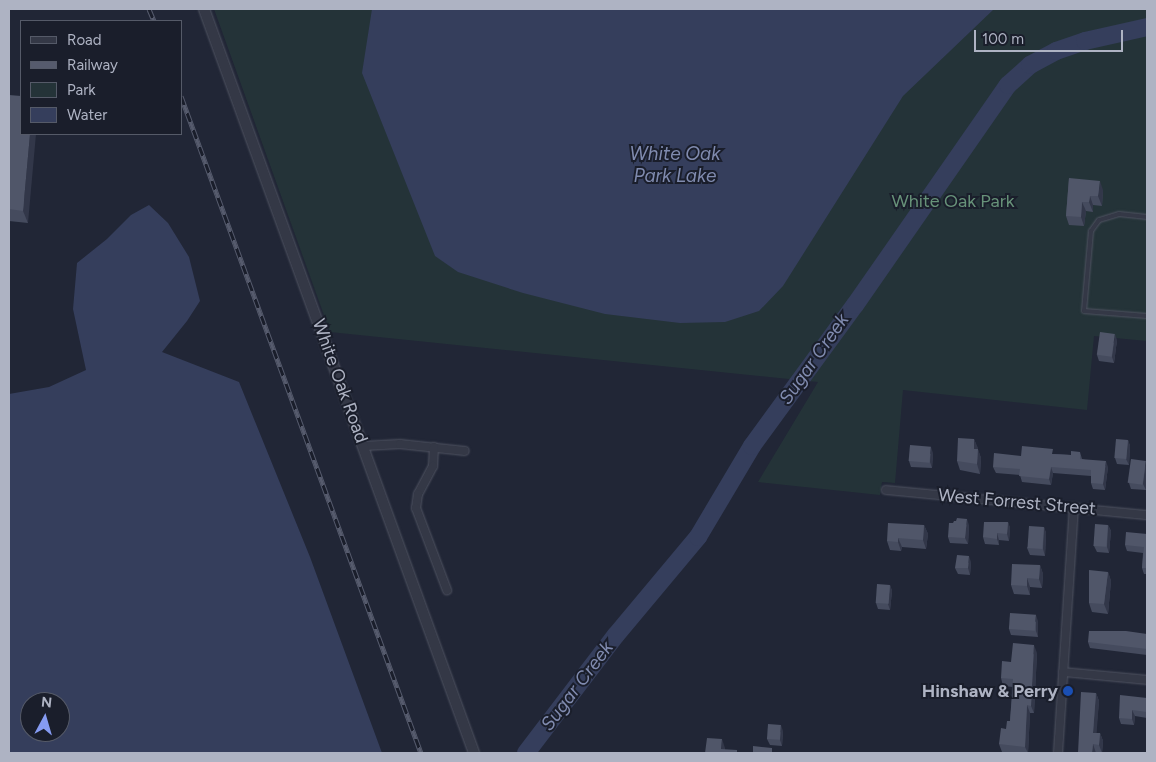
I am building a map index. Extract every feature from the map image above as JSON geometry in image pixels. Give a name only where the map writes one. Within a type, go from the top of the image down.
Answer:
[{"type":"street","name":"White Oak Road","points":[[204,9],[474,753]]},
{"type":"street","points":[[364,446],[400,444],[465,451]]},
{"type":"street","points":[[434,447],[433,466],[418,494],[416,508],[447,590]]},
{"type":"street","name":"West Forrest Street","points":[[886,490],[1147,515]]},
{"type":"street","points":[[1058,753],[1074,508]]},
{"type":"street","points":[[1063,672],[1147,680]]},
{"type":"lane","points":[[1147,217],[1119,214],[1099,220],[1091,231],[1084,311],[1147,316]]},
{"type":"green space","name":"White Oak Park","points":[[214,9],[1147,9],[1147,341],[1094,336],[1087,410],[903,390],[895,483],[882,482],[880,495],[758,482],[818,382],[330,332]]},
{"type":"water","name":"White Oak Park Lake","points":[[372,9],[994,9],[903,96],[783,286],[759,311],[725,322],[680,323],[605,314],[523,293],[458,272],[435,256],[362,73]]},
{"type":"water","points":[[149,205],[168,223],[189,257],[200,301],[187,321],[162,352],[239,382],[310,557],[382,753],[9,753],[9,394],[49,387],[86,370],[73,309],[77,263],[107,239],[131,215]]},
{"type":"building","points":[[9,95],[20,96],[20,135],[30,135],[23,211],[9,209]]},
{"type":"building","points":[[1069,178],[1100,181],[1098,196],[1090,196],[1089,202],[1082,202],[1081,217],[1066,216]]},
{"type":"building","points":[[1100,332],[1115,334],[1112,357],[1097,355]]},
{"type":"building","points":[[958,438],[974,439],[974,449],[978,449],[977,464],[957,461]]},
{"type":"building","points":[[1116,439],[1128,440],[1126,459],[1114,458]]},
{"type":"building","points":[[910,445],[931,447],[930,463],[909,461]]},
{"type":"building","points":[[1022,446],[1053,449],[1052,454],[1071,455],[1071,451],[1080,452],[1080,459],[1106,461],[1103,484],[1091,483],[1091,470],[1051,467],[1049,479],[1019,476],[1020,469],[993,467],[994,453],[1021,456]]},
{"type":"building","points":[[1131,459],[1146,461],[1143,485],[1128,483]]},
{"type":"building","points":[[957,518],[967,519],[965,538],[948,537],[949,523],[953,523]]},
{"type":"building","points":[[984,522],[1008,522],[1007,534],[997,533],[997,539],[983,537]]},
{"type":"building","points":[[888,523],[924,525],[923,540],[898,538],[898,542],[887,541]]},
{"type":"building","points":[[1095,524],[1108,525],[1106,547],[1093,546]]},
{"type":"building","points":[[1029,526],[1044,527],[1042,549],[1027,548]]},
{"type":"building","points":[[1126,532],[1147,534],[1147,568],[1142,568],[1144,547],[1125,545]]},
{"type":"building","points":[[957,555],[969,556],[968,568],[955,568]]},
{"type":"building","points":[[1012,564],[1040,565],[1039,579],[1027,578],[1027,586],[1011,585]]},
{"type":"building","points":[[1089,570],[1108,572],[1104,604],[1089,603]]},
{"type":"building","points":[[877,584],[890,585],[889,604],[876,603]]},
{"type":"building","points":[[1010,613],[1036,615],[1035,631],[1009,629]]},
{"type":"building","points":[[1089,631],[1126,631],[1147,634],[1147,649],[1088,642]]},
{"type":"building","points":[[1013,643],[1034,645],[1031,706],[1027,705],[1025,747],[999,744],[1001,728],[1006,729],[1007,721],[1010,721],[1013,679],[1001,678],[1002,661],[1011,662]]},
{"type":"building","points":[[1081,692],[1096,693],[1093,733],[1100,733],[1099,745],[1093,744],[1092,753],[1078,753]]},
{"type":"building","points":[[1120,695],[1147,698],[1147,712],[1132,710],[1132,719],[1119,718]]},
{"type":"building","points":[[768,724],[781,725],[780,740],[767,739]]},
{"type":"building","points":[[707,738],[722,739],[721,749],[737,750],[737,753],[705,753]]},
{"type":"building","points":[[753,746],[772,748],[772,753],[753,753]]},
{"type":"waterway","name":"Sugar Creek","points":[[526,753],[616,635],[698,537],[752,446],[855,305],[1008,85],[1030,65],[1056,51],[1085,41],[1147,27]]},
{"type":"railway","points":[[149,9],[154,20]]},
{"type":"railway","points":[[182,99],[421,753]]},
{"type":"place","name":"Hinshaw & Perry","points":[[1068,691]]}]
